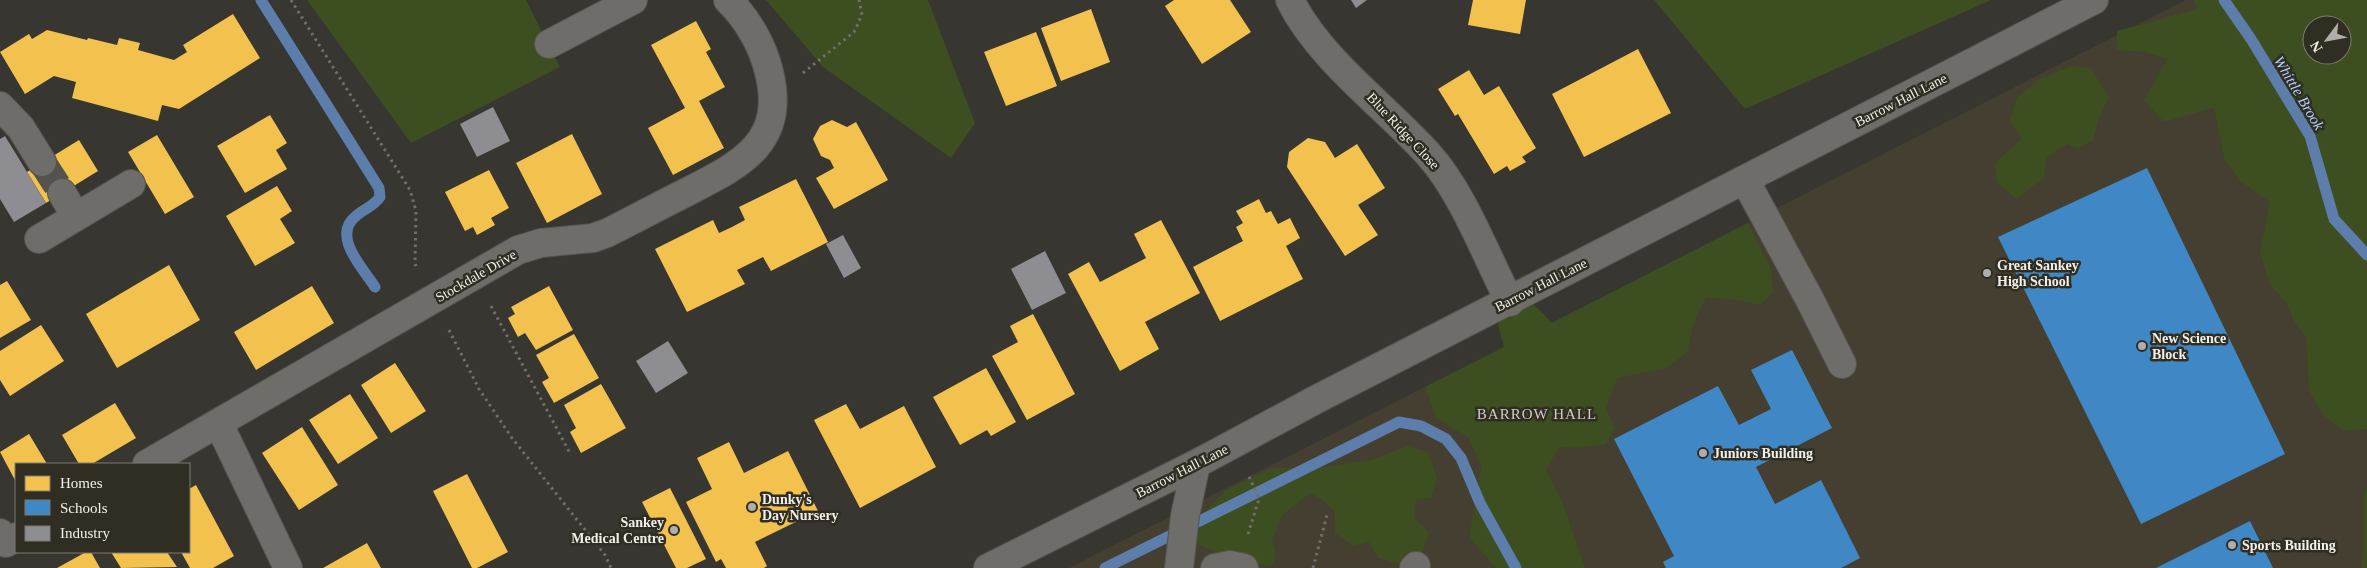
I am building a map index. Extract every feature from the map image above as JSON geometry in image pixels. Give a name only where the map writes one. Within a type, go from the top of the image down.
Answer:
[{"type":"street","points":[[548,44],[633,0]]},
{"type":"street","name":"Stockdale Drive","points":[[148,463],[526,248],[541,243],[593,238],[607,233],[739,164],[752,152],[766,131],[773,106],[774,89],[767,62],[753,33],[728,0]]},
{"type":"street","name":"Blue Ridge Close","points":[[1290,0],[1299,18],[1318,42],[1430,156],[1456,194],[1510,302]]},
{"type":"street","name":"Barrow Hall Lane","points":[[988,568],[1196,464],[1319,398],[1510,302],[2094,0]]},
{"type":"street","points":[[0,106],[21,128],[42,162]]},
{"type":"street","points":[[1745,180],[1810,300],[1842,364]]},
{"type":"street","points":[[39,239],[132,184]]},
{"type":"street","points":[[62,193],[76,217]]},
{"type":"street","points":[[218,424],[288,568]]},
{"type":"street","points":[[1179,558],[1184,516],[1196,464]]},
{"type":"street","points":[[1215,568],[1230,565],[1244,568]]},
{"type":"path","points":[[291,0],[410,190],[416,211],[415,263],[421,277]]},
{"type":"path","points":[[774,89],[812,67],[847,40],[859,24],[862,15],[859,0]]},
{"type":"path","points":[[474,276],[571,455]]},
{"type":"path","points":[[448,327],[479,389],[512,438],[605,555],[612,568]]},
{"type":"path","points":[[1248,474],[1259,499],[1251,524]]},
{"type":"path","points":[[1313,568],[1327,516]]},
{"type":"shaded area","name":"Great Sankey High School","points":[[2186,0],[2193,0],[2367,363],[2367,568],[1069,568]]},
{"type":"green space","points":[[307,0],[526,0],[560,67],[411,143]]},
{"type":"green space","points":[[766,0],[928,0],[975,123],[951,158],[823,67]]},
{"type":"green space","points":[[1654,0],[1991,0],[1745,109]]},
{"type":"green space","points":[[2193,0],[2367,0],[2367,429],[2344,431],[2324,416],[2309,391],[2306,337],[2293,320],[2287,303],[2270,285],[2260,253],[2270,202],[2241,182],[2225,161],[2214,108],[2164,122],[2144,100],[2167,59],[2145,52],[2117,50],[2117,31],[2197,9]]},
{"type":"green space","points":[[2071,66],[2091,68],[2109,98],[2100,115],[2093,140],[2078,148],[2068,144],[2047,157],[2044,178],[2016,199],[1997,182],[1995,163],[2021,139],[2010,120],[2017,98],[2037,80]]},
{"type":"green space","points":[[1748,223],[1771,269],[1773,292],[1761,305],[1706,297],[1693,325],[1688,351],[1667,368],[1617,378],[1606,409],[1615,428],[1606,444],[1578,448],[1560,447],[1546,469],[1562,501],[1585,568],[1496,568],[1469,537],[1481,466],[1468,437],[1436,418],[1425,387],[1504,347],[1498,325],[1504,310],[1531,304],[1540,310],[1552,323]]},
{"type":"green space","points":[[1407,446],[1428,452],[1437,478],[1431,498],[1416,499],[1415,517],[1429,533],[1421,555],[1400,564],[1378,558],[1369,542],[1353,546],[1335,533],[1335,513],[1325,502],[1311,493],[1283,514],[1272,539],[1276,554],[1272,566],[1219,554],[1195,543],[1204,513],[1225,491],[1271,468],[1316,468],[1371,460]]},
{"type":"green space","points":[[2367,488],[2367,568],[2361,568],[2364,548],[2364,493]]},
{"type":"building: Homes","points":[[1174,0],[1230,0],[1251,32],[1202,64],[1165,6]]},
{"type":"building: Homes","points":[[1473,0],[1526,0],[1520,34],[1468,25]]},
{"type":"building: Homes","points":[[1091,9],[1110,62],[1061,81],[1041,28]]},
{"type":"building: Homes","points":[[233,14],[260,58],[179,109],[162,105],[158,121],[72,98],[76,82],[54,76],[25,94],[0,52],[29,34],[32,39],[47,30],[117,45],[119,38],[140,43],[138,50],[174,60],[187,52],[183,45]]},
{"type":"building: Homes","points":[[696,21],[711,49],[706,52],[725,87],[699,101],[724,148],[673,175],[648,128],[685,108],[651,45]]},
{"type":"building: Homes","points":[[1036,32],[1057,86],[1006,106],[984,52]]},
{"type":"building: Homes","points":[[1638,49],[1671,113],[1584,157],[1552,94]]},
{"type":"building: Homes","points":[[1469,70],[1484,95],[1499,86],[1536,148],[1522,157],[1526,162],[1510,171],[1507,166],[1494,174],[1458,114],[1455,116],[1438,89]]},
{"type":"building: Homes","points":[[270,115],[287,143],[276,150],[287,169],[245,193],[217,146]]},
{"type":"building: Homes","points":[[832,120],[847,127],[856,122],[888,180],[834,209],[816,178],[834,168],[830,160],[821,156],[813,139],[820,126]]},
{"type":"building: Homes","points":[[572,134],[602,194],[547,223],[516,163]]},
{"type":"building: Homes","points":[[157,135],[194,197],[165,214],[128,152]]},
{"type":"building: Homes","points":[[1308,138],[1325,142],[1335,158],[1357,144],[1385,188],[1358,205],[1378,235],[1345,256],[1287,167],[1289,152]]},
{"type":"building: Homes","points":[[79,140],[98,171],[46,203],[27,172]]},
{"type":"building: Homes","points":[[489,170],[509,208],[491,218],[495,225],[477,235],[473,227],[465,231],[445,192]]},
{"type":"building: Homes","points":[[796,179],[828,242],[771,271],[763,257],[737,270],[745,284],[687,312],[655,249],[713,220],[719,233],[732,227],[745,220],[739,207]]},
{"type":"building: Homes","points":[[277,186],[292,211],[280,219],[295,243],[255,266],[226,216]]},
{"type":"building: Homes","points":[[1259,199],[1266,213],[1271,211],[1278,224],[1290,218],[1300,238],[1286,246],[1303,279],[1220,321],[1193,267],[1243,241],[1236,227],[1243,223],[1236,211]]},
{"type":"building: Homes","points":[[1161,220],[1200,293],[1145,322],[1159,349],[1120,371],[1068,274],[1089,262],[1100,282],[1146,258],[1134,234]]},
{"type":"building: Homes","points":[[169,265],[200,320],[117,368],[86,314]]},
{"type":"building: Homes","points":[[7,281],[31,320],[0,338],[0,285]]},
{"type":"building: Homes","points":[[312,286],[334,323],[256,370],[234,332]]},
{"type":"building: Homes","points":[[549,286],[573,330],[536,350],[525,333],[518,337],[508,318],[515,314],[511,307]]},
{"type":"building: Homes","points":[[1033,314],[1075,394],[1027,420],[992,356],[1018,342],[1010,326]]},
{"type":"building: Homes","points":[[41,325],[64,361],[10,396],[0,380],[0,351]]},
{"type":"building: Homes","points":[[574,334],[599,378],[554,403],[542,382],[549,378],[536,355]]},
{"type":"building: Homes","points":[[395,363],[426,411],[391,433],[361,385]]},
{"type":"building: Homes","points":[[986,368],[1016,422],[991,436],[987,430],[960,445],[933,397]]},
{"type":"building: Homes","points":[[601,384],[626,428],[581,453],[570,432],[576,428],[564,405]]},
{"type":"building: Homes","points":[[350,394],[378,438],[338,464],[309,420]]},
{"type":"building: Homes","points":[[115,403],[136,438],[94,463],[78,463],[62,435]]},
{"type":"building: Homes","points":[[846,404],[860,429],[904,406],[936,467],[860,508],[814,420]]},
{"type":"building: Homes","points":[[302,427],[338,485],[299,510],[262,453]]},
{"type":"building: Homes","points":[[29,434],[46,463],[15,463],[15,480],[0,452]]},
{"type":"building: Homes","name":"Dunky's Day Nursery","points":[[729,442],[744,473],[788,451],[818,511],[755,542],[767,566],[764,568],[726,568],[721,559],[716,562],[686,502],[712,489],[697,458]]},
{"type":"building: Homes","points":[[467,474],[508,552],[477,568],[472,568],[433,491]]},
{"type":"building: Homes","points":[[196,485],[234,556],[213,568],[190,568],[182,553],[190,553],[190,488]]},
{"type":"building: Homes","name":"Sankey Medical Centre","points":[[670,488],[706,559],[687,568],[676,568],[642,502]]},
{"type":"building: Homes","points":[[367,543],[381,568],[323,568]]},
{"type":"building: Homes","points":[[84,553],[92,553],[100,568],[57,568]]},
{"type":"building: Homes","points":[[112,553],[168,553],[177,567],[121,568]]},
{"type":"building: Schools","name":"New Science Block","points":[[2147,168],[2285,454],[2141,524],[1998,237]]},
{"type":"building: Schools","name":"Juniors Building","points":[[1792,350],[1832,428],[1756,467],[1775,504],[1821,480],[1860,558],[1841,568],[1666,568],[1663,562],[1674,556],[1614,439],[1718,386],[1739,425],[1771,409],[1751,370]]},
{"type":"building: Schools","name":"Sports Building","points":[[2250,521],[2273,568],[2156,568]]},
{"type":"building: Industry","points":[[1351,0],[1367,0],[1356,8]]},
{"type":"building: Industry","points":[[493,107],[510,141],[477,157],[460,124]]},
{"type":"building: Industry","points":[[5,136],[46,203],[14,222],[0,199],[0,139]]},
{"type":"building: Industry","points":[[843,235],[861,268],[844,278],[826,244]]},
{"type":"building: Industry","points":[[1045,251],[1066,293],[1032,310],[1011,269]]},
{"type":"building: Industry","points":[[668,341],[688,373],[656,393],[636,361]]},
{"type":"waterway","points":[[261,0],[379,188],[380,197],[375,203],[356,216],[349,224],[347,233],[352,252],[375,287]]},
{"type":"waterway","name":"Whittle Brook","points":[[2224,0],[2251,39],[2310,136],[2334,219],[2367,255]]},
{"type":"waterway","points":[[1105,568],[1399,422],[1421,426],[1446,439],[1461,458],[1480,503],[1516,568]]},
{"type":"tunnel","points":[[42,162],[62,193]]},
{"type":"place","name":"Great Sankey High School","points":[[1987,273]]},
{"type":"place","name":"New Science Block","points":[[2142,346]]},
{"type":"place","name":"Juniors Building","points":[[1703,453]]},
{"type":"place","name":"Dunky's Day Nursery","points":[[752,507]]},
{"type":"place","name":"Sankey Medical Centre","points":[[674,530]]},
{"type":"place","name":"Sports Building","points":[[2232,545]]},
{"type":"district","name":"BARROW HALL","points":[[1537,414]]}]
